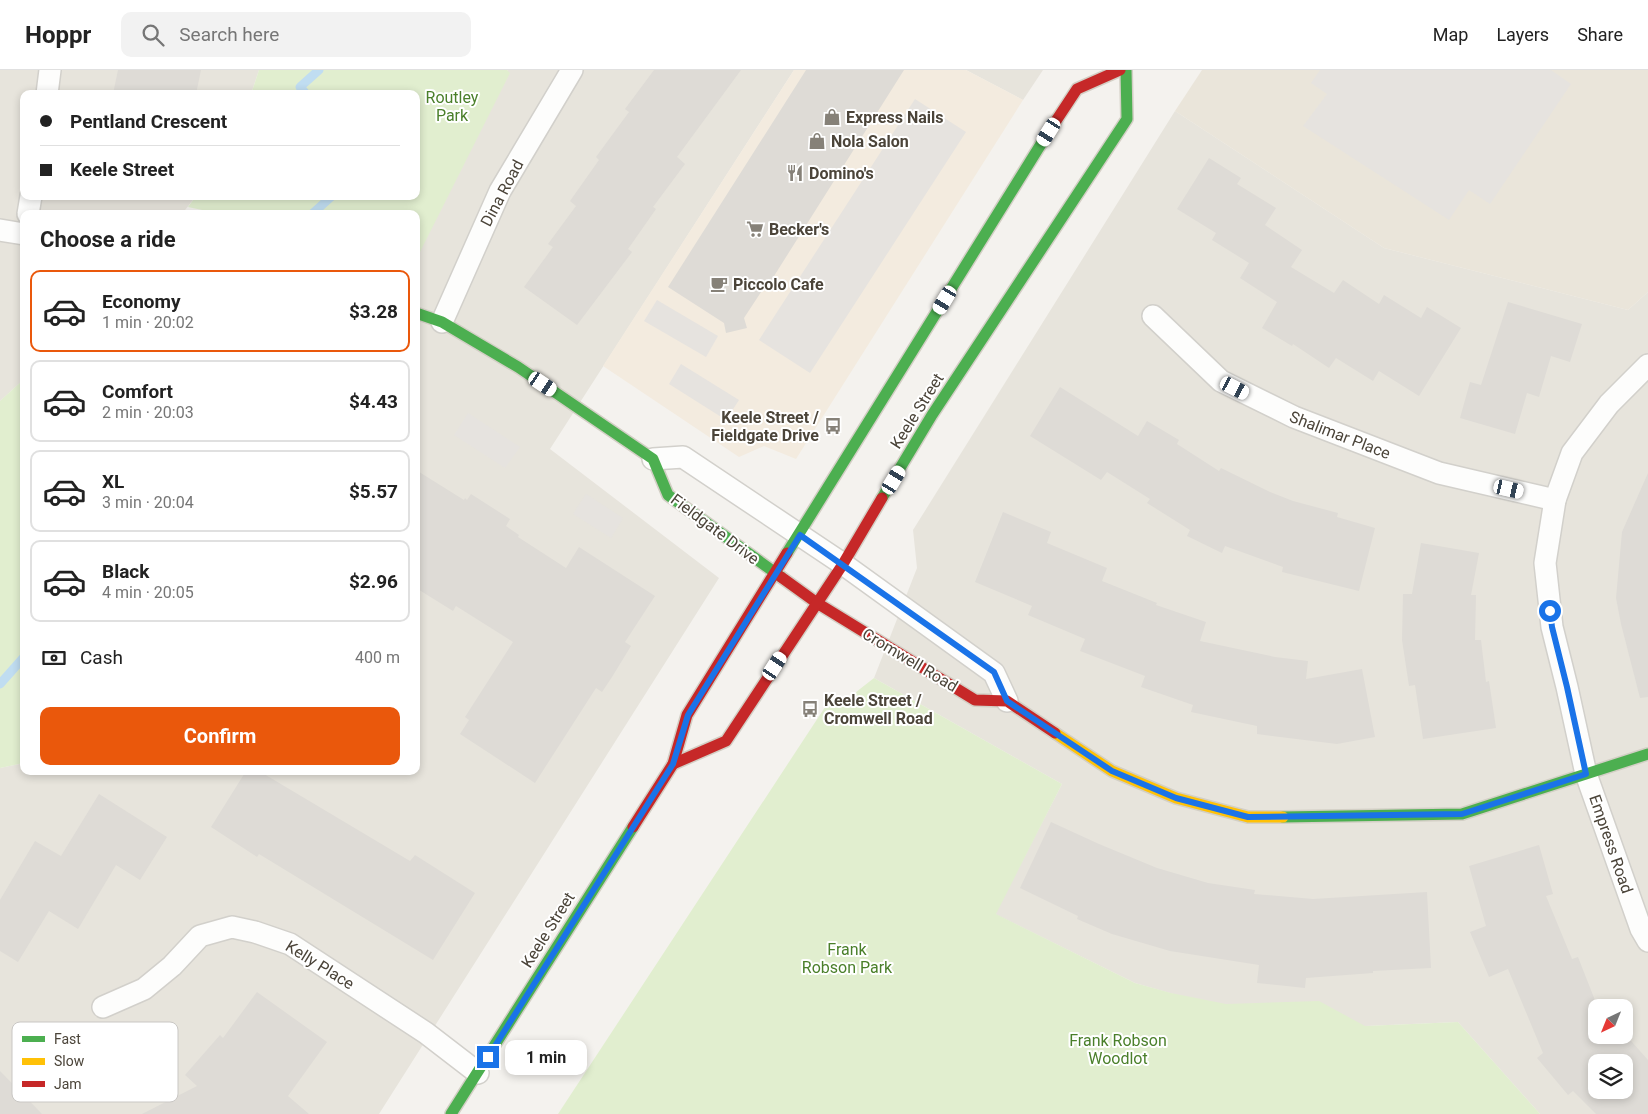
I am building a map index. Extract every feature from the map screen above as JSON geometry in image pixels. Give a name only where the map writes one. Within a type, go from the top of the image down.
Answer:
[{"type":"main road","name":"Keele Street","points":[[451,1114],[673,764],[688,715],[1077,88],[1120,70]]},
{"type":"main road","name":"Keele Street","points":[[673,764],[726,741],[843,564],[932,415],[1127,120],[1126,70]]},
{"type":"main road","points":[[420,314],[442,322],[518,367],[652,459]]},
{"type":"main road","name":"Fieldgate Drive","points":[[652,459],[668,494],[817,603]]},
{"type":"main road","name":"Cromwell Road","points":[[817,603],[976,700],[1007,701]]},
{"type":"main road","points":[[1007,701],[1112,771],[1176,798],[1248,817],[1462,814],[1648,754]]},
{"type":"street","points":[[47,90],[50,70]]},
{"type":"street","name":"Dina Road","points":[[442,322],[500,191],[572,70]]},
{"type":"street","points":[[0,230],[20,233]]},
{"type":"street","name":"Shalimar Place","points":[[1153,316],[1221,381],[1294,417],[1439,473],[1555,500]]},
{"type":"street","name":"Empress Road","points":[[1648,365],[1608,404],[1572,453],[1555,500],[1545,563],[1552,627],[1586,774],[1641,929],[1648,941]]},
{"type":"street","points":[[652,459],[682,458],[843,564],[994,672],[1007,701]]},
{"type":"street","name":"Kelly Place","points":[[103,1007],[144,989],[172,966],[200,936],[232,927],[255,932],[290,944],[426,1033],[478,1073]]},
{"type":"shaded area","points":[[0,70],[259,70],[252,90],[20,90],[20,200],[193,200],[185,210],[20,210],[20,383],[0,401]]},
{"type":"shaded area","points":[[507,70],[794,70],[550,449],[719,578],[379,1114],[0,1114],[0,768],[20,764],[20,775],[420,775],[420,248],[509,73]]},
{"type":"shaded area","points":[[794,70],[966,70],[1023,100],[796,459],[764,446],[739,457],[603,366]]},
{"type":"shaded area","points":[[966,70],[1043,70],[1023,100]]},
{"type":"shaded area","points":[[1202,70],[1648,70],[1648,292],[1628,310],[1384,248],[1175,111]]},
{"type":"shaded area","points":[[1320,70],[1551,70],[1571,84],[1490,204],[1469,190],[1449,220],[1303,126],[1327,94],[1311,83]]},
{"type":"shaded area","points":[[915,99],[966,132],[810,373],[759,340]]},
{"type":"shaded area","points":[[1175,111],[1384,248],[1628,310],[1648,292],[1648,1114],[1540,1114],[1458,1022],[1296,1029],[1135,983],[995,914],[1062,784],[874,678],[917,568],[913,530]]},
{"type":"shaded area","points":[[657,300],[718,336],[706,357],[644,321]]},
{"type":"shaded area","points":[[681,364],[739,400],[726,420],[669,384]]},
{"type":"shaded area","points":[[468,413],[520,447],[505,468],[454,435]]},
{"type":"shaded area","points":[[586,494],[623,518],[611,538],[573,514]]},
{"type":"green space","name":"Routley Park","points":[[259,70],[507,70],[510,73],[420,252],[420,210],[202,210],[188,207],[193,200],[420,200],[420,90],[252,90]]},
{"type":"green space","points":[[20,383],[20,764],[0,768],[0,401]]},
{"type":"green space","name":"Frank Robson Park","points":[[874,678],[1062,784],[996,914],[1135,983],[1171,993],[1226,1004],[1319,1001],[1365,1026],[1458,1022],[1540,1114],[558,1114],[831,698],[851,696]]},
{"type":"building","points":[[118,70],[201,70],[197,90],[114,90]]},
{"type":"building","points":[[654,70],[741,70],[677,157],[685,164],[653,207],[656,209],[628,249],[632,252],[577,325],[524,287],[553,247],[548,244],[576,206],[570,201],[599,160],[596,157],[629,112],[625,109]]},
{"type":"building","points":[[806,70],[904,70],[769,284],[767,283],[744,318],[747,328],[726,333],[724,323],[668,287]]},
{"type":"building","points":[[1209,158],[1241,178],[1237,184],[1276,208],[1265,225],[1302,250],[1291,267],[1334,293],[1343,280],[1379,304],[1384,295],[1421,318],[1427,307],[1461,328],[1419,396],[1379,371],[1373,381],[1336,358],[1329,368],[1293,344],[1292,346],[1262,328],[1277,302],[1240,278],[1249,263],[1212,240],[1216,233],[1177,209]]},
{"type":"building","points":[[1508,302],[1582,324],[1570,362],[1551,356],[1539,397],[1527,393],[1515,434],[1460,418],[1470,382],[1481,385]]},
{"type":"building","points":[[1060,387],[1138,436],[1147,421],[1179,440],[1177,444],[1219,471],[1221,468],[1293,501],[1338,513],[1337,517],[1375,528],[1359,591],[1282,572],[1283,567],[1225,546],[1222,553],[1187,536],[1190,530],[1147,503],[1150,499],[1107,472],[1101,480],[1030,436]]},
{"type":"building","points":[[420,472],[464,500],[465,498],[467,500],[471,494],[510,519],[506,526],[519,535],[518,537],[566,568],[579,547],[655,596],[625,642],[631,646],[612,677],[602,692],[596,688],[535,783],[460,734],[469,720],[465,717],[513,642],[456,606],[453,611],[420,590]]},
{"type":"building","points":[[1648,473],[1648,697],[1640,698],[1616,598],[1622,532]]},
{"type":"building","points":[[1003,512],[1051,532],[1047,543],[1107,568],[1102,581],[1157,603],[1156,605],[1206,622],[1200,641],[1275,657],[1308,661],[1306,679],[1362,669],[1375,737],[1337,744],[1257,734],[1257,726],[1191,712],[1193,705],[1141,687],[1145,676],[1080,651],[1085,639],[1028,615],[1032,606],[975,582]]},
{"type":"building","points":[[1421,543],[1479,553],[1471,595],[1476,595],[1475,640],[1481,640],[1486,682],[1489,681],[1496,728],[1423,739],[1415,685],[1409,686],[1402,640],[1403,594],[1412,594]]},
{"type":"building","points":[[244,775],[266,775],[410,861],[415,855],[475,893],[433,960],[259,854],[257,857],[211,827]]},
{"type":"building","points":[[99,794],[167,837],[140,880],[116,865],[78,929],[49,911],[18,962],[0,951],[0,900],[35,841],[61,856]]},
{"type":"building","points":[[1051,822],[1157,868],[1208,883],[1255,890],[1254,894],[1313,899],[1427,892],[1431,968],[1373,971],[1373,973],[1306,978],[1305,988],[1257,983],[1259,965],[1170,951],[1112,934],[1077,919],[1078,916],[1020,888]]},
{"type":"building","points":[[1539,845],[1553,894],[1546,896],[1572,959],[1578,957],[1594,999],[1588,999],[1588,1044],[1633,1043],[1648,1060],[1648,1114],[1596,1114],[1573,1091],[1568,1095],[1537,1058],[1543,1053],[1508,969],[1489,977],[1470,932],[1486,926],[1469,866]]},
{"type":"building","points":[[257,992],[327,1042],[288,1096],[309,1114],[142,1114],[166,1102],[178,1102],[178,1096],[197,1086],[185,1075],[220,1035],[223,1038]]},
{"type":"building","points":[[0,1071],[12,1083],[12,1102],[30,1102],[42,1114],[0,1114]]},
{"type":"waterway","points":[[303,90],[300,87],[319,70]]},
{"type":"waterway","points":[[316,210],[328,200]]},
{"type":"waterway","points":[[0,684],[20,662]]},
{"type":"traffic: fast","points":[[882,498],[932,415],[1127,119],[1126,70]]},
{"type":"traffic: fast","points":[[787,553],[1046,136]]},
{"type":"traffic: fast","points":[[420,314],[442,322],[518,367],[653,459],[668,495],[781,577]]},
{"type":"traffic: fast","points":[[1283,817],[1462,814],[1648,754]]},
{"type":"traffic: fast","points":[[451,1114],[633,827]]},
{"type":"traffic: slow","points":[[1055,733],[1112,771],[1176,798],[1248,817],[1283,817]]},
{"type":"traffic: jam","points":[[1046,136],[1077,89],[1120,70]]},
{"type":"traffic: jam","points":[[673,764],[726,741],[843,564],[882,498]]},
{"type":"traffic: jam","points":[[633,827],[673,764],[687,715],[787,553]]},
{"type":"traffic: jam","points":[[781,577],[817,603],[975,700],[1007,701],[1055,733]]},
{"type":"place","name":"Express Nails","points":[[832,117]]},
{"type":"place","name":"Nola Salon","points":[[817,141]]},
{"type":"place","name":"Domino's","points":[[795,173]]},
{"type":"place","name":"Becker's","points":[[755,229]]},
{"type":"place","name":"Piccolo Cafe","points":[[719,284]]},
{"type":"place","name":"Keele Street / Fieldgate Drive","points":[[833,426]]},
{"type":"place","name":"Keele Street / Cromwell Road","points":[[810,709]]},
{"type":"route","points":[[488,1057],[673,764],[688,715],[800,535],[994,672],[1007,701],[1112,771],[1176,798],[1248,817],[1462,814],[1586,774],[1550,611]]},
{"type":"park label","name":"Frank Robson Woodlot","points":[[1118,1049]]}]
